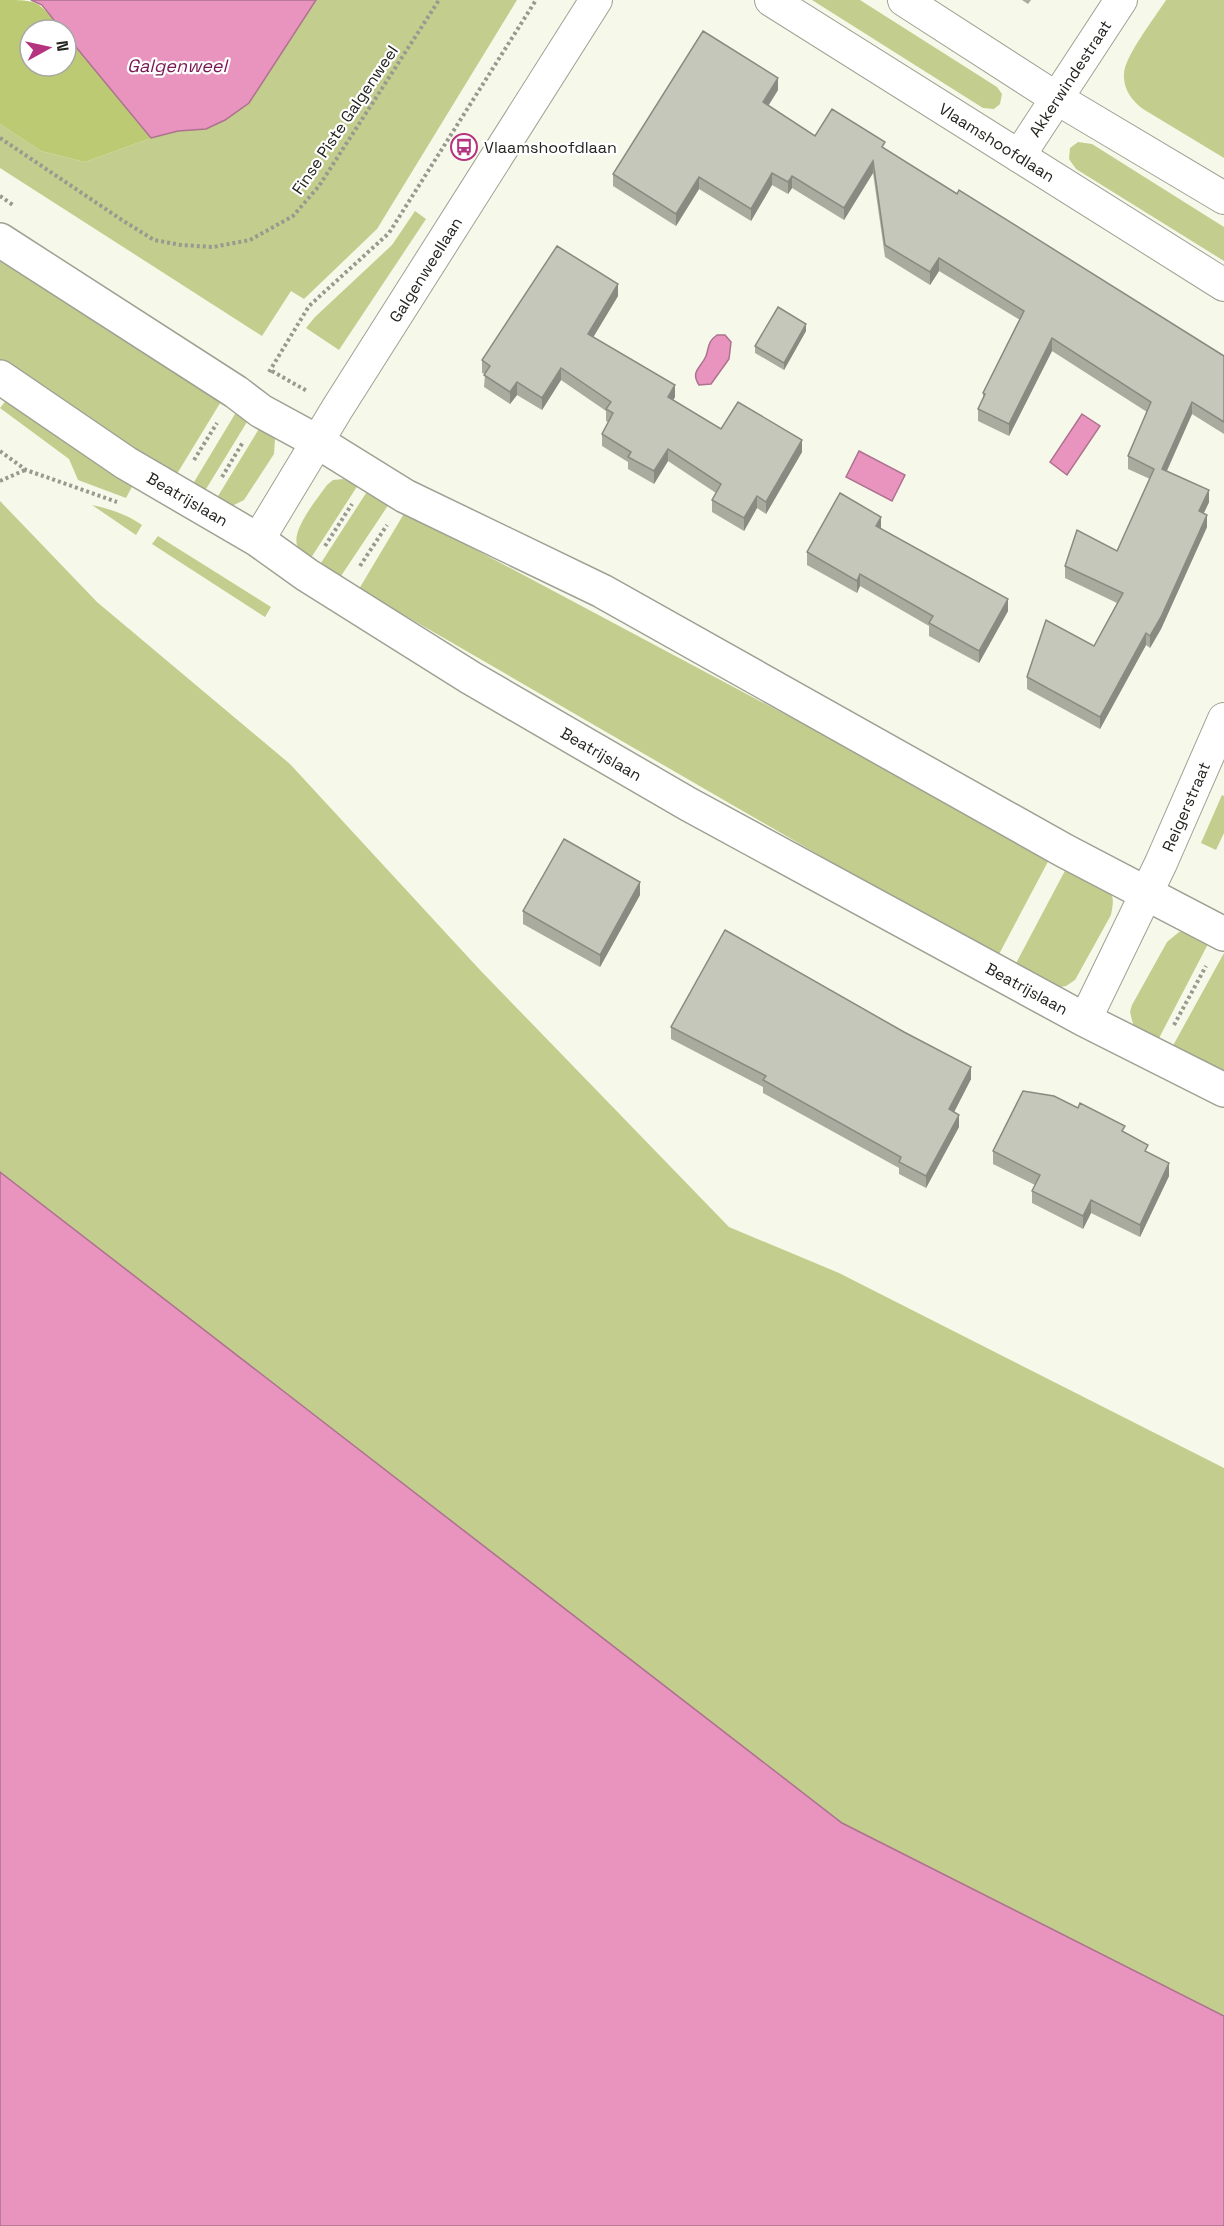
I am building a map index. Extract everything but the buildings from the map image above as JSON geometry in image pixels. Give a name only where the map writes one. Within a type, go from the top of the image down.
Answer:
[{"type":"street","name":"Galgenweellaan","points":[[258,540],[596,0]]},
{"type":"street","name":"Vlaamshoofdlaan","points":[[771,0],[1224,285]]},
{"type":"street","points":[[904,0],[1056,98],[1224,198]]},
{"type":"street","name":"Akkerwindestraat","points":[[1019,156],[1121,0]]},
{"type":"street","points":[[0,240],[248,402],[405,496],[602,591],[1146,895],[1224,934]]},
{"type":"street","name":"Beatrijslaan","points":[[0,377],[126,463],[258,540],[307,575],[471,678],[688,804],[1085,1020],[1224,1090]]},
{"type":"street","name":"Reigerstraat","points":[[1085,1020],[1146,895],[1224,719]]},
{"type":"path","name":"Finse Piste Galgenweel","points":[[0,138],[154,240],[181,245],[213,246],[250,240],[294,216],[319,186],[439,0]]},
{"type":"path","points":[[175,492],[248,402],[309,306],[389,233],[536,0]]},
{"type":"path","points":[[205,507],[248,402]]},
{"type":"path","points":[[0,451],[26,470],[127,506]]},
{"type":"path","points":[[0,481],[26,470]]},
{"type":"path","points":[[307,575],[371,474]]},
{"type":"path","points":[[340,596],[405,496]]},
{"type":"path","points":[[1157,1058],[1224,934]]},
{"type":"green space","points":[[0,0],[23,0],[42,7],[51,18],[18,18],[18,78],[78,78],[78,50],[151,138],[85,162],[41,151],[0,124]]},
{"type":"green space","points":[[316,0],[517,0],[377,229],[304,299],[291,291],[262,336],[0,168],[0,124],[41,151],[85,162],[151,138],[178,131],[206,129],[249,103]]},
{"type":"green space","points":[[812,0],[860,0],[997,87],[1002,94],[1000,104],[994,109],[983,108]]},
{"type":"green space","points":[[1166,0],[1224,0],[1224,158],[1143,109],[1127,90],[1124,79],[1125,67],[1141,37]]},
{"type":"green space","points":[[1078,142],[1092,144],[1224,227],[1224,261],[1076,169],[1069,159],[1070,148]]},
{"type":"green space","points":[[415,211],[426,219],[339,350],[306,328],[392,245]]},
{"type":"green space","points":[[0,257],[222,400],[175,477],[0,363]]},
{"type":"green space","points":[[8,398],[134,483],[126,498],[78,480],[69,459],[0,408]]},
{"type":"green space","points":[[238,409],[250,417],[203,494],[191,487]]},
{"type":"green space","points":[[262,424],[271,431],[275,439],[274,454],[244,500],[232,506],[215,501]]},
{"type":"green space","points":[[343,479],[358,485],[309,561],[297,545],[298,531],[306,514],[327,485],[333,480]]},
{"type":"green space","points":[[368,490],[389,504],[339,579],[319,566]]},
{"type":"green space","points":[[0,501],[97,602],[290,764],[480,970],[729,1227],[839,1273],[1224,1468],[1224,2016],[842,1823],[0,1172]]},
{"type":"green space","points":[[92,505],[118,512],[142,525],[136,535]]},
{"type":"green space","points":[[405,512],[1051,856],[997,958],[359,589]]},
{"type":"green space","points":[[158,536],[271,607],[265,617],[152,544]]},
{"type":"green space","points":[[1222,795],[1224,796],[1224,833],[1216,850],[1201,843]]},
{"type":"green space","points":[[1068,865],[1105,887],[1112,896],[1113,906],[1111,915],[1075,980],[1066,986],[1055,988],[1014,967]]},
{"type":"green space","points":[[1179,932],[1187,932],[1208,944],[1157,1042],[1134,1028],[1130,1012],[1167,942]]},
{"type":"green space","points":[[1224,953],[1224,1077],[1170,1051]]},
{"type":"water","name":"Galgenweel","points":[[31,0],[316,0],[249,103],[225,120],[206,129],[178,131],[151,138],[78,50],[78,18],[52,18],[42,5]]},
{"type":"water","points":[[717,335],[725,335],[731,342],[729,359],[711,384],[699,385],[697,370],[706,356],[710,342]]},
{"type":"water","points":[[1082,414],[1100,426],[1067,475],[1050,462]]},
{"type":"water","points":[[859,451],[905,475],[892,501],[846,477]]},
{"type":"water","points":[[0,1172],[842,1823],[1224,2016],[1224,2226],[0,2226]]},
{"type":"place","name":"Vlaamshoofdlaan","points":[[464,147]]}]
